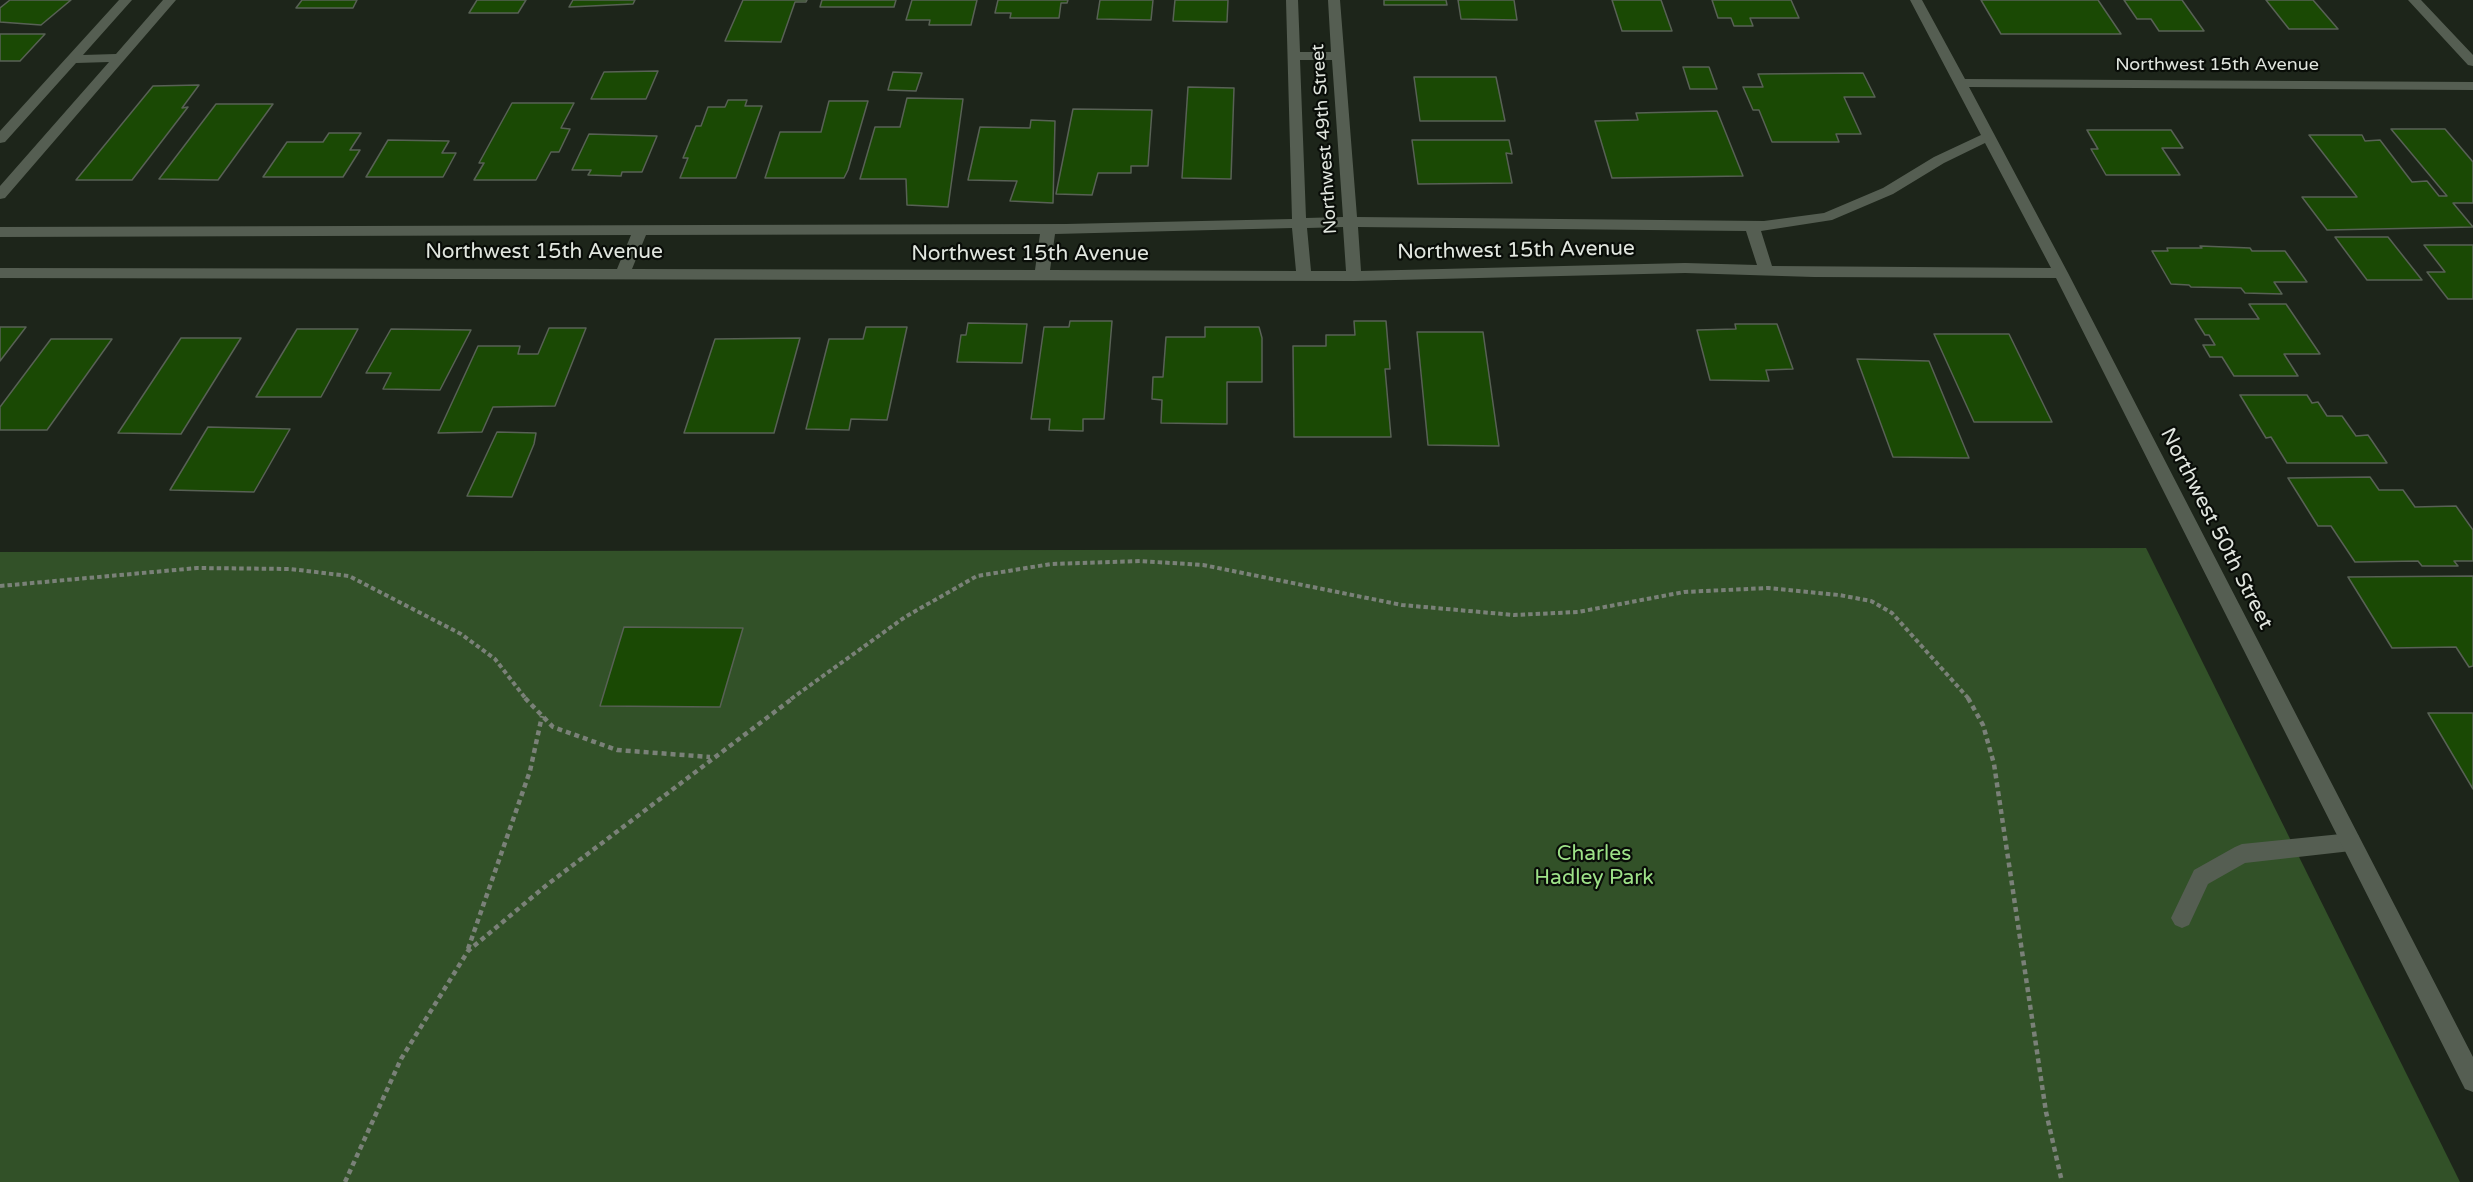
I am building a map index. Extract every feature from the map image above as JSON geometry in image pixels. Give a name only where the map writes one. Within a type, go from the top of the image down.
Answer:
[{"type":"street","points":[[0,140],[126,0]]},
{"type":"street","points":[[0,195],[170,0]]},
{"type":"street","name":"Northwest 49th Street","points":[[1292,0],[1299,224],[1304,276]]},
{"type":"street","name":"Northwest 49th Street","points":[[1334,0],[1348,222],[1354,276]]},
{"type":"street","points":[[2414,0],[2473,62]]},
{"type":"street","name":"Northwest 50th Street","points":[[1914,1],[2061,273],[2473,1081]]},
{"type":"street","points":[[1294,56],[1338,56]]},
{"type":"street","points":[[74,59],[119,58]]},
{"type":"street","name":"Northwest 15th Avenue","points":[[1960,83],[2473,86]]},
{"type":"street","name":"Northwest 15th Avenue","points":[[0,232],[1048,229],[1348,222],[1752,226],[1827,217],[1888,191],[1939,160],[1988,136]]},
{"type":"street","points":[[1752,226],[1766,270]]},
{"type":"street","points":[[1042,275],[1048,229]]},
{"type":"street","points":[[623,273],[640,231]]},
{"type":"street","name":"Northwest 15th Avenue","points":[[0,273],[1354,276],[1685,268],[2061,273]]},
{"type":"street","points":[[2182,918],[2201,877],[2242,854],[2351,842]]},
{"type":"path","points":[[468,951],[548,885],[712,758],[905,617],[977,576],[1051,564],[1140,561],[1203,565],[1402,605],[1514,615],[1578,612],[1684,592],[1768,588],[1839,595],[1871,601],[1892,614],[1966,693],[1983,725],[1994,764],[2046,1112],[2062,1182]]},
{"type":"path","points":[[0,586],[197,568],[290,569],[349,576],[398,599],[470,640],[495,659],[553,727],[617,750],[712,758]]},
{"type":"path","points":[[345,1182],[401,1059],[468,951],[530,771],[542,716]]},
{"type":"green space","name":"Charles Hadley Park","points":[[2146,548],[2460,1182],[0,1182],[0,552]]},
{"type":"building","points":[[10,0],[71,0],[41,25],[0,22],[0,8]]},
{"type":"building","points":[[302,0],[357,0],[353,8],[296,8]]},
{"type":"building","points":[[477,0],[526,0],[518,13],[469,13]]},
{"type":"building","points":[[573,0],[635,0],[633,4],[569,7]]},
{"type":"building","points":[[743,0],[807,0],[806,2],[795,2],[781,42],[725,41]]},
{"type":"building","points":[[822,0],[896,0],[894,7],[820,7]]},
{"type":"building","points":[[912,0],[977,0],[971,25],[929,25],[930,20],[906,20]]},
{"type":"building","points":[[998,0],[1068,0],[1067,3],[1061,3],[1059,18],[1010,18],[1011,13],[995,13]]},
{"type":"building","points":[[1100,0],[1153,0],[1151,20],[1097,19]]},
{"type":"building","points":[[1175,0],[1228,0],[1227,22],[1173,21]]},
{"type":"building","points":[[1384,0],[1446,0],[1447,5],[1384,5]]},
{"type":"building","points":[[1458,0],[1514,0],[1517,20],[1461,19]]},
{"type":"building","points":[[1612,0],[1661,0],[1672,31],[1622,31]]},
{"type":"building","points":[[1712,0],[1791,0],[1799,18],[1750,18],[1753,26],[1734,26],[1731,18],[1718,18]]},
{"type":"building","points":[[1981,0],[2098,0],[2121,34],[2001,34]]},
{"type":"building","points":[[2124,0],[2182,0],[2204,31],[2159,31],[2151,19],[2137,19]]},
{"type":"building","points":[[2266,0],[2313,0],[2338,29],[2289,29]]},
{"type":"building","points":[[0,34],[45,34],[20,61],[0,61]]},
{"type":"building","points":[[1683,67],[1709,67],[1717,89],[1690,89]]},
{"type":"building","points":[[658,71],[646,99],[591,99],[604,72]]},
{"type":"building","points":[[893,72],[922,73],[916,91],[888,90]]},
{"type":"building","points":[[1863,73],[1875,97],[1844,97],[1861,134],[1836,134],[1839,142],[1772,142],[1759,110],[1753,110],[1743,87],[1763,87],[1758,74]]},
{"type":"building","points":[[1414,77],[1496,77],[1505,121],[1420,121]]},
{"type":"building","points":[[199,85],[182,108],[188,107],[132,180],[76,180],[153,86]]},
{"type":"building","points":[[1188,87],[1234,88],[1231,179],[1182,178]]},
{"type":"building","points":[[907,98],[963,99],[948,207],[907,205],[906,179],[860,179],[875,127],[900,127]]},
{"type":"building","points":[[728,100],[747,100],[745,106],[762,106],[736,178],[680,178],[688,158],[683,158],[696,126],[701,126],[708,107],[725,107]]},
{"type":"building","points":[[829,101],[868,101],[844,178],[765,178],[780,132],[821,132]]},
{"type":"building","points":[[512,103],[574,103],[561,128],[570,129],[559,152],[551,152],[536,180],[474,180],[484,163],[479,163]]},
{"type":"building","points":[[216,104],[273,104],[218,180],[159,179]]},
{"type":"building","points":[[1073,109],[1152,110],[1148,166],[1131,166],[1131,173],[1098,173],[1092,195],[1056,194]]},
{"type":"building","points":[[1717,111],[1743,176],[1612,178],[1595,121],[1638,120],[1636,113]]},
{"type":"building","points":[[1031,120],[1055,121],[1053,203],[1010,201],[1017,181],[968,180],[980,127],[1030,128]]},
{"type":"building","points":[[2391,129],[2445,129],[2473,162],[2473,203],[2453,203],[2473,227],[2327,230],[2302,197],[2357,197],[2309,135],[2362,135],[2365,141],[2380,140],[2412,182],[2427,181],[2439,196],[2447,196]]},
{"type":"building","points":[[2087,130],[2171,130],[2183,148],[2162,148],[2180,175],[2106,175],[2091,149],[2098,149]]},
{"type":"building","points":[[329,133],[361,133],[350,150],[360,150],[343,177],[263,177],[287,142],[323,142]]},
{"type":"building","points":[[589,134],[657,136],[642,172],[622,172],[621,176],[588,175],[591,170],[572,170]]},
{"type":"building","points":[[388,140],[449,141],[442,153],[456,153],[443,177],[366,177]]},
{"type":"building","points":[[1412,140],[1509,140],[1512,154],[1506,153],[1512,183],[1418,184]]},
{"type":"building","points":[[2335,237],[2388,237],[2422,280],[2367,280]]},
{"type":"building","points":[[2424,245],[2473,245],[2473,299],[2448,299],[2427,272],[2445,272]]},
{"type":"building","points":[[2200,246],[2250,248],[2252,251],[2285,251],[2307,282],[2274,282],[2282,294],[2245,293],[2241,288],[2191,287],[2171,284],[2152,251],[2168,251],[2167,248],[2202,248]]},
{"type":"building","points":[[2249,304],[2286,304],[2320,354],[2284,354],[2298,376],[2234,376],[2222,357],[2210,357],[2203,345],[2215,345],[2209,335],[2205,335],[2195,319],[2259,319]]},
{"type":"building","points":[[1070,321],[1112,321],[1104,419],[1083,419],[1083,431],[1049,430],[1050,419],[1031,419],[1044,327],[1069,327]]},
{"type":"building","points":[[1354,321],[1386,321],[1390,369],[1385,369],[1391,437],[1294,437],[1293,346],[1326,346],[1326,335],[1355,335]]},
{"type":"building","points":[[968,323],[1027,324],[1022,363],[957,362],[961,335],[966,335]]},
{"type":"building","points":[[1735,324],[1777,324],[1793,369],[1766,370],[1769,381],[1710,380],[1697,330],[1736,329]]},
{"type":"building","points":[[0,327],[26,327],[0,361]]},
{"type":"building","points":[[866,327],[907,327],[887,420],[851,419],[849,430],[806,429],[829,339],[863,339]]},
{"type":"building","points":[[1205,327],[1259,327],[1262,338],[1262,382],[1227,382],[1227,424],[1161,423],[1162,400],[1152,399],[1153,377],[1163,377],[1166,337],[1205,337]]},
{"type":"building","points":[[549,328],[586,328],[555,406],[493,407],[482,432],[438,433],[478,346],[520,346],[518,354],[538,354]]},
{"type":"building","points":[[297,329],[358,329],[321,397],[256,397]]},
{"type":"building","points":[[391,329],[471,330],[440,390],[383,389],[391,373],[366,373]]},
{"type":"building","points":[[1417,332],[1483,332],[1499,446],[1428,445]]},
{"type":"building","points":[[1934,334],[2009,334],[2052,422],[1974,422]]},
{"type":"building","points":[[181,338],[241,338],[181,434],[118,433]]},
{"type":"building","points":[[800,338],[774,433],[684,433],[715,339]]},
{"type":"building","points":[[51,339],[112,339],[47,430],[0,430],[0,407]]},
{"type":"building","points":[[1857,359],[1929,361],[1969,458],[1893,457]]},
{"type":"building","points":[[2240,395],[2307,395],[2312,403],[2318,402],[2327,416],[2342,416],[2356,436],[2368,435],[2387,463],[2287,463],[2271,437],[2266,438]]},
{"type":"building","points":[[208,427],[290,429],[254,492],[170,490]]},
{"type":"building","points":[[497,432],[536,433],[534,444],[512,497],[467,496]]},
{"type":"building","points":[[2370,477],[2379,490],[2403,490],[2415,507],[2456,506],[2473,530],[2473,561],[2454,561],[2458,566],[2422,566],[2418,561],[2355,562],[2331,526],[2318,526],[2288,478]]},
{"type":"building","points":[[2473,576],[2473,666],[2469,667],[2456,647],[2392,648],[2348,577]]},
{"type":"building","points":[[624,627],[743,628],[720,707],[600,706]]},
{"type":"building","points":[[2428,713],[2473,713],[2473,789]]}]
